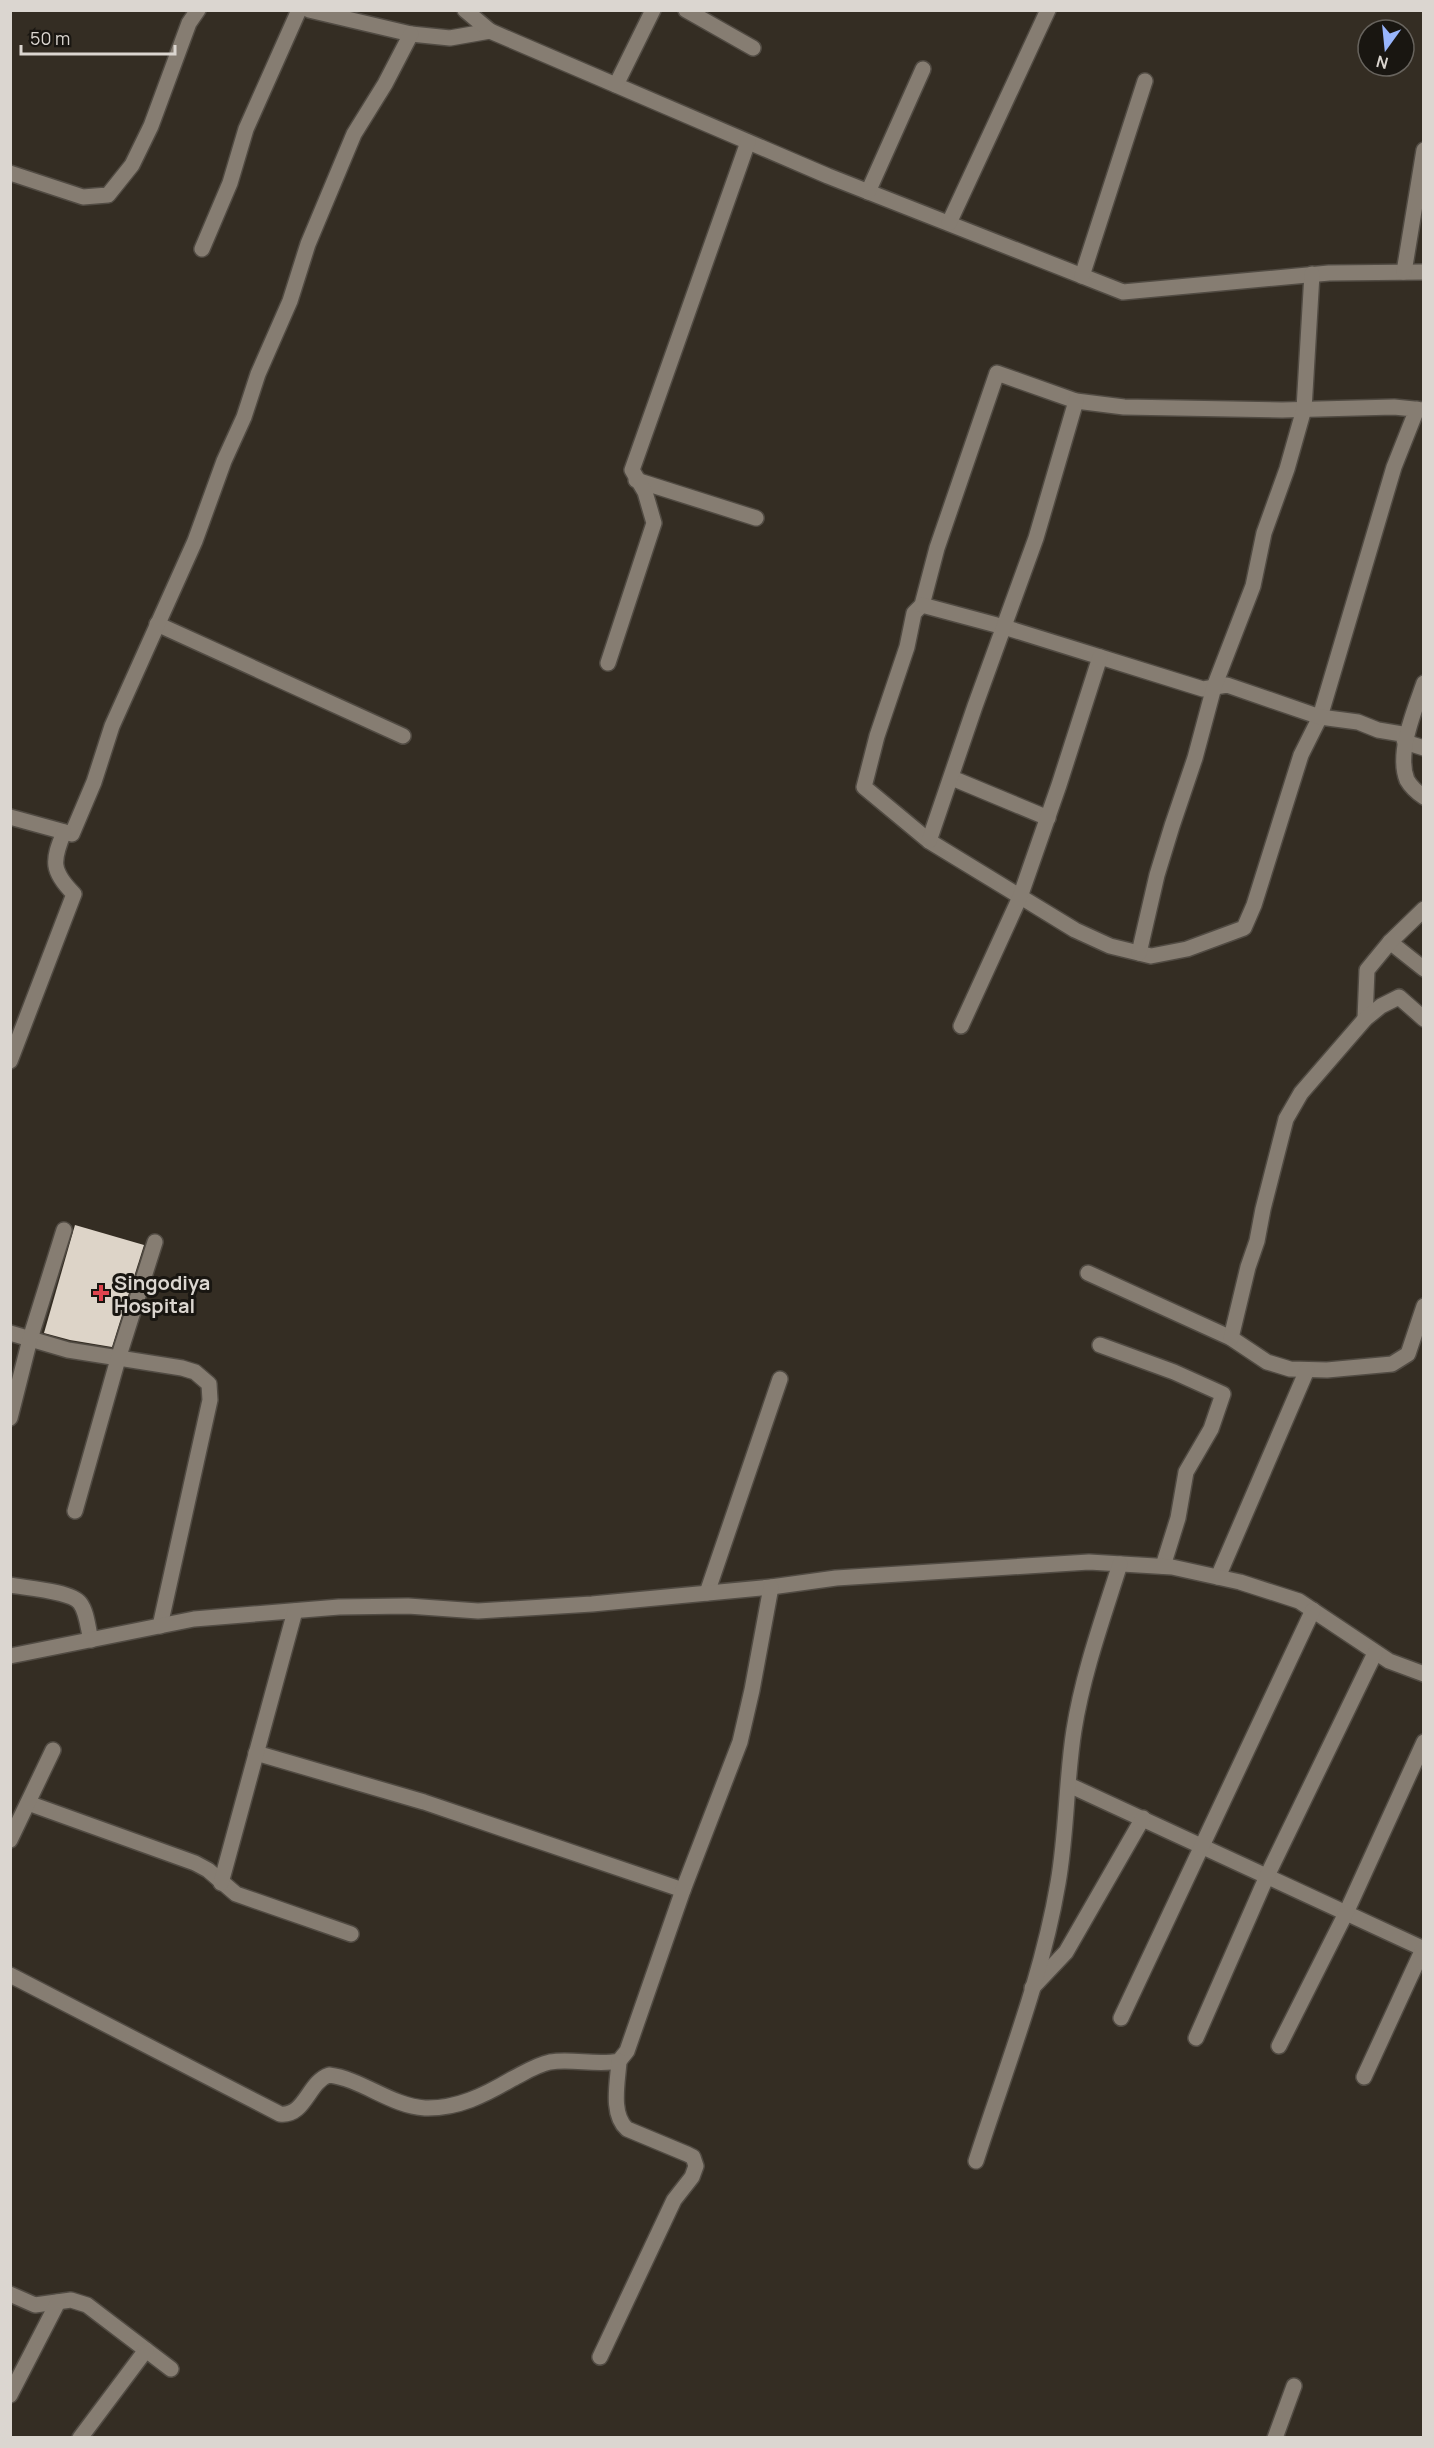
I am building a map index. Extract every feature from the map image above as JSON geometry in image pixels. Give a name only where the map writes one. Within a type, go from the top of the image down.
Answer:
[{"type":"street","points":[[10,173],[83,197],[108,195],[132,165],[151,126],[189,24],[198,10]]},
{"type":"street","points":[[202,249],[230,183],[246,129],[299,10]]},
{"type":"street","points":[[309,10],[411,34],[450,38],[490,31]]},
{"type":"street","points":[[465,10],[490,31],[748,142],[868,192],[1123,292],[1312,274],[1424,272]]},
{"type":"street","points":[[616,85],[653,10]]},
{"type":"street","points":[[686,10],[753,48]]},
{"type":"street","points":[[948,223],[1048,10]]},
{"type":"street","points":[[10,816],[72,834],[94,782],[112,726],[195,540],[224,461],[244,417],[258,374],[290,301],[308,244],[354,134],[385,84],[411,34]]},
{"type":"street","points":[[868,192],[923,69]]},
{"type":"street","points":[[1082,276],[1145,81]]},
{"type":"street","points":[[608,663],[654,523],[645,492],[632,470],[748,142]]},
{"type":"street","points":[[1404,272],[1424,150]]},
{"type":"street","points":[[1139,953],[1157,875],[1196,758],[1214,687],[1253,586],[1264,534],[1287,469],[1304,409],[1312,274]]},
{"type":"street","points":[[997,373],[1076,401],[1154,408],[1304,409],[1394,407],[1420,410],[1394,467],[1320,717],[1301,755],[1254,905],[1244,928],[1187,949],[1151,956],[1110,946],[1074,930],[929,840],[864,787],[877,736],[907,647],[914,613],[922,605],[937,548],[997,373]]},
{"type":"street","points":[[929,840],[1036,538],[1076,401]]},
{"type":"street","points":[[636,480],[756,518]]},
{"type":"street","points":[[922,605],[1004,627],[1203,689],[1227,685],[1320,717],[1358,722],[1378,730],[1402,734],[1405,742],[1407,780],[1424,797]]},
{"type":"street","points":[[157,624],[403,736]]},
{"type":"street","points":[[961,1026],[1020,897],[1100,657]]},
{"type":"street","points":[[1405,742],[1424,683]]},
{"type":"street","points":[[1405,742],[1424,748]]},
{"type":"street","points":[[952,778],[1048,818]]},
{"type":"street","points":[[10,1061],[74,894],[63,883],[55,868],[56,851],[64,832]]},
{"type":"street","points":[[1365,1019],[1367,970],[1390,942],[1424,909]]},
{"type":"street","points":[[1390,942],[1424,969]]},
{"type":"street","points":[[1231,1338],[1286,1119],[1301,1093],[1365,1019],[1381,1006],[1399,997],[1424,1019]]},
{"type":"street","points":[[10,1418],[30,1339],[64,1230]]},
{"type":"street","points":[[75,1511],[118,1359],[155,1242]]},
{"type":"street","points":[[1088,1273],[1231,1338],[1267,1362],[1290,1369],[1307,1370],[1392,1364],[1408,1354],[1424,1306]]},
{"type":"street","points":[[10,1333],[68,1350],[195,1372],[209,1384],[211,1392],[160,1626]]},
{"type":"street","points":[[1100,1345],[1174,1372],[1223,1394],[1211,1429],[1186,1472],[1178,1518],[1162,1566]]},
{"type":"street","points":[[1218,1577],[1307,1370]]},
{"type":"street","points":[[707,1593],[780,1379]]},
{"type":"street","points":[[10,1656],[194,1619],[295,1611],[408,1606],[478,1611],[592,1604],[771,1587],[836,1578],[1089,1562],[1162,1566],[1218,1577],[1299,1601],[1375,1653],[1389,1661],[1424,1674]]},
{"type":"street","points":[[976,2161],[1032,1989],[1058,1884],[1073,1732],[1079,1703],[1120,1564]]},
{"type":"street","points":[[10,1585],[62,1594],[77,1599],[83,1608],[91,1640]]},
{"type":"street","points":[[600,2357],[674,2200],[692,2177],[696,2166],[693,2157],[627,2129],[622,2124],[617,2109],[619,2061],[627,2051],[683,1890],[740,1742],[771,1587]]},
{"type":"street","points":[[1121,2018],[1313,1610]]},
{"type":"street","points":[[221,1882],[295,1611]]},
{"type":"street","points":[[1196,2038],[1266,1876],[1375,1653]]},
{"type":"street","points":[[1279,2046],[1346,1913],[1424,1742]]},
{"type":"street","points":[[10,1840],[53,1750]]},
{"type":"street","points":[[256,1753],[424,1802],[683,1890]]},
{"type":"street","points":[[1069,1785],[1423,1949],[1364,2078]]},
{"type":"street","points":[[28,1803],[195,1863],[236,1894],[251,1901],[351,1934]]},
{"type":"street","points":[[1032,1989],[1066,1952],[1143,1818]]},
{"type":"street","points":[[10,1975],[270,2109],[286,2115],[298,2108],[318,2081],[329,2075],[403,2103],[423,2108],[442,2107],[482,2096],[529,2070],[552,2062],[619,2061]]},
{"type":"street","points":[[10,2294],[35,2305],[71,2300],[87,2305],[171,2369]]},
{"type":"street","points":[[10,2395],[58,2302]]},
{"type":"street","points":[[80,2438],[146,2350]]},
{"type":"street","points":[[1275,2438],[1294,2386]]},
{"type":"building","points":[[75,1225],[144,1245],[112,1347],[44,1333]]},
{"type":"place","name":"Singodiya Hospital","points":[[101,1293]]}]
